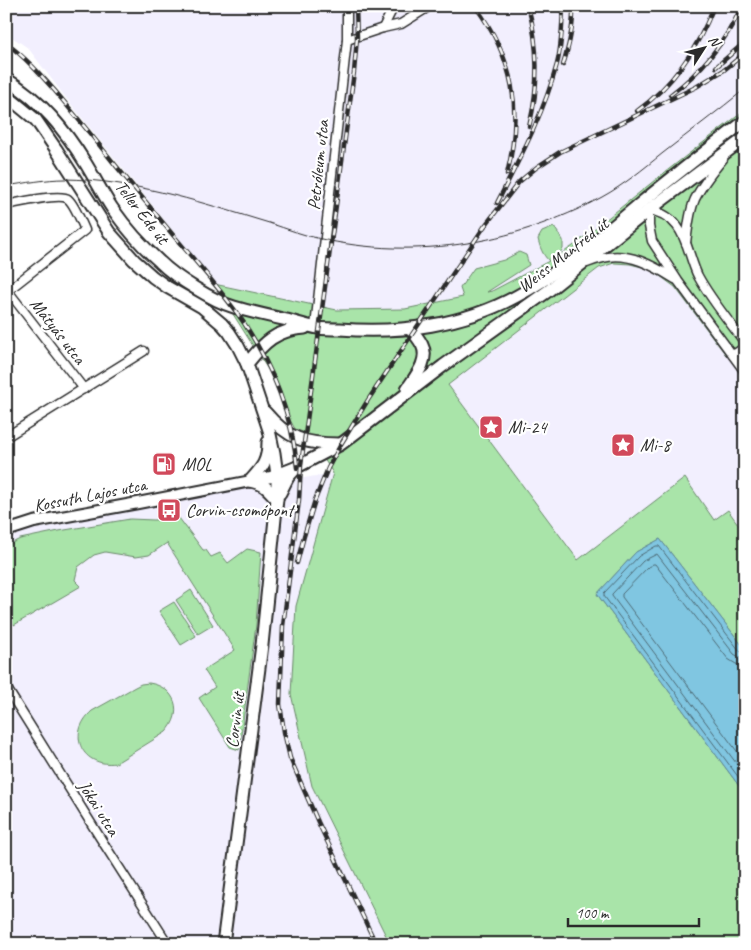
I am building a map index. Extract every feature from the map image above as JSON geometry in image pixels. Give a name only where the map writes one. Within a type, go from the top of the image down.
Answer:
[{"type":"main road","name":"Teller Ede út","points":[[6,79],[20,87],[58,123],[112,208],[138,242],[164,266],[193,287],[232,307],[315,327]]},
{"type":"main road","name":"Teller Ede út","points":[[6,96],[36,120],[109,232],[140,266],[167,287],[202,307],[222,324],[238,346],[246,364]]},
{"type":"main road","name":"Weiss Manfréd út","points":[[315,327],[386,331],[410,329],[465,317],[517,296],[548,277],[745,121]]},
{"type":"main road","name":"Weiss Manfréd út","points":[[297,467],[340,444],[469,346],[548,291],[649,210],[745,138]]},
{"type":"main road","points":[[297,467],[284,482],[277,499],[264,485],[250,481],[265,462],[269,430],[246,364],[270,339],[281,333],[294,329],[315,327]]},
{"type":"main road","name":"Weiss Manfréd út","points":[[402,396],[418,371],[425,354],[423,346],[410,329]]},
{"type":"main road","points":[[262,409],[283,431],[305,441],[340,444]]},
{"type":"main road","name":"Corvin út","points":[[223,944],[262,645],[277,499],[277,475],[269,430]]},
{"type":"street","name":"Petróleum utca","points":[[315,327],[347,40],[347,6]]},
{"type":"street","points":[[383,28],[394,6]]},
{"type":"street","points":[[347,40],[402,24],[430,6]]},
{"type":"street","points":[[686,245],[688,223],[694,200],[714,169],[730,150]]},
{"type":"street","points":[[660,187],[649,210],[648,226],[652,241],[745,372]]},
{"type":"street","points":[[6,205],[63,196],[69,199],[85,230],[7,292]]},
{"type":"street","points":[[630,212],[649,210],[664,214],[678,227],[692,263],[705,287],[745,343]]},
{"type":"street","points":[[581,265],[603,258],[623,257],[654,266],[678,280]]},
{"type":"street","name":"Mátyás utca","points":[[7,292],[84,388]]},
{"type":"street","points":[[733,355],[745,347]]},
{"type":"street","points":[[6,437],[144,351]]},
{"type":"street","name":"Kossuth Lajos utca","points":[[6,531],[34,522],[250,481],[277,475],[297,467]]},
{"type":"street","name":"Jókai utca","points":[[6,687],[168,944]]},
{"type":"shaded area","points":[[6,6],[745,6],[745,110],[573,246],[492,291],[405,309],[337,310],[214,284],[28,48],[6,33]]},
{"type":"shaded area","points":[[614,263],[646,268],[675,287],[726,355],[745,341],[745,534],[728,510],[714,520],[684,479],[578,560],[448,385],[599,268]]},
{"type":"shaded area","points":[[333,473],[296,606],[312,786],[390,944],[6,944],[6,540],[26,531]]},
{"type":"green space","points":[[745,110],[745,341],[726,355],[675,287],[646,268],[614,263],[599,268],[448,385],[578,560],[685,478],[714,520],[728,510],[745,534],[745,649],[660,539],[636,552],[597,594],[745,794],[745,944],[390,944],[312,786],[291,694],[296,606],[333,473],[308,434],[295,429],[288,416],[279,387],[214,284],[337,310],[405,309],[463,297],[460,288],[474,268],[504,260],[519,252],[526,255],[529,265],[487,292],[492,291],[549,261],[543,253],[538,239],[542,232],[554,227],[563,240],[563,249],[558,256]]},
{"type":"green space","points":[[179,518],[203,550],[206,550],[211,557],[220,553],[228,563],[247,549],[261,552],[256,625],[239,750],[230,747],[199,698],[215,687],[204,670],[235,650],[167,543],[149,555],[136,557],[105,552],[94,555],[78,567],[75,580],[81,586],[14,625],[6,614],[6,546],[20,539],[130,519]]},
{"type":"green space","points":[[191,590],[213,625],[198,634],[176,600]]},
{"type":"green space","points":[[174,602],[196,636],[181,645],[159,611]]},
{"type":"green space","points":[[141,684],[158,685],[166,690],[174,702],[176,709],[175,717],[172,725],[166,732],[116,763],[104,763],[94,760],[87,755],[81,748],[79,739],[84,720],[92,711]]},
{"type":"water","points":[[660,539],[745,649],[745,794],[597,594],[636,552]]},
{"type":"tram line","points":[[6,186],[58,179],[114,183],[185,198],[309,236],[346,244],[384,248],[422,248],[459,244],[533,227],[568,214],[602,197],[633,177],[745,89]]},
{"type":"railway","points":[[356,6],[357,38],[354,72],[301,465],[299,500],[283,626],[280,704],[290,758],[376,944]]},
{"type":"railway","points":[[475,6],[499,45],[512,86],[514,128],[507,174]]},
{"type":"railway","points":[[528,6],[536,51],[535,97],[529,127]]},
{"type":"railway","points":[[497,203],[531,135],[552,82],[560,50],[563,6]]},
{"type":"railway","points":[[563,65],[571,36],[573,6]]},
{"type":"railway","points":[[637,111],[662,90],[683,64],[708,22],[714,6]]},
{"type":"railway","points":[[670,95],[712,55],[736,19],[742,6]]},
{"type":"railway","points":[[716,67],[745,42]]},
{"type":"railway","points":[[6,43],[26,60],[55,91],[236,311],[264,357],[280,393],[291,430],[297,468]]},
{"type":"railway","points":[[297,563],[315,500],[328,468],[341,444],[368,400],[484,227],[519,182],[560,152],[696,87],[724,70],[745,53]]},
{"type":"place","name":"Mi-24","points":[[491,427]]},
{"type":"place","name":"Mi-8","points":[[623,445]]},
{"type":"place","name":"MOL","points":[[164,464]]},
{"type":"place","name":"Corvin-csomópont","points":[[169,510]]}]
